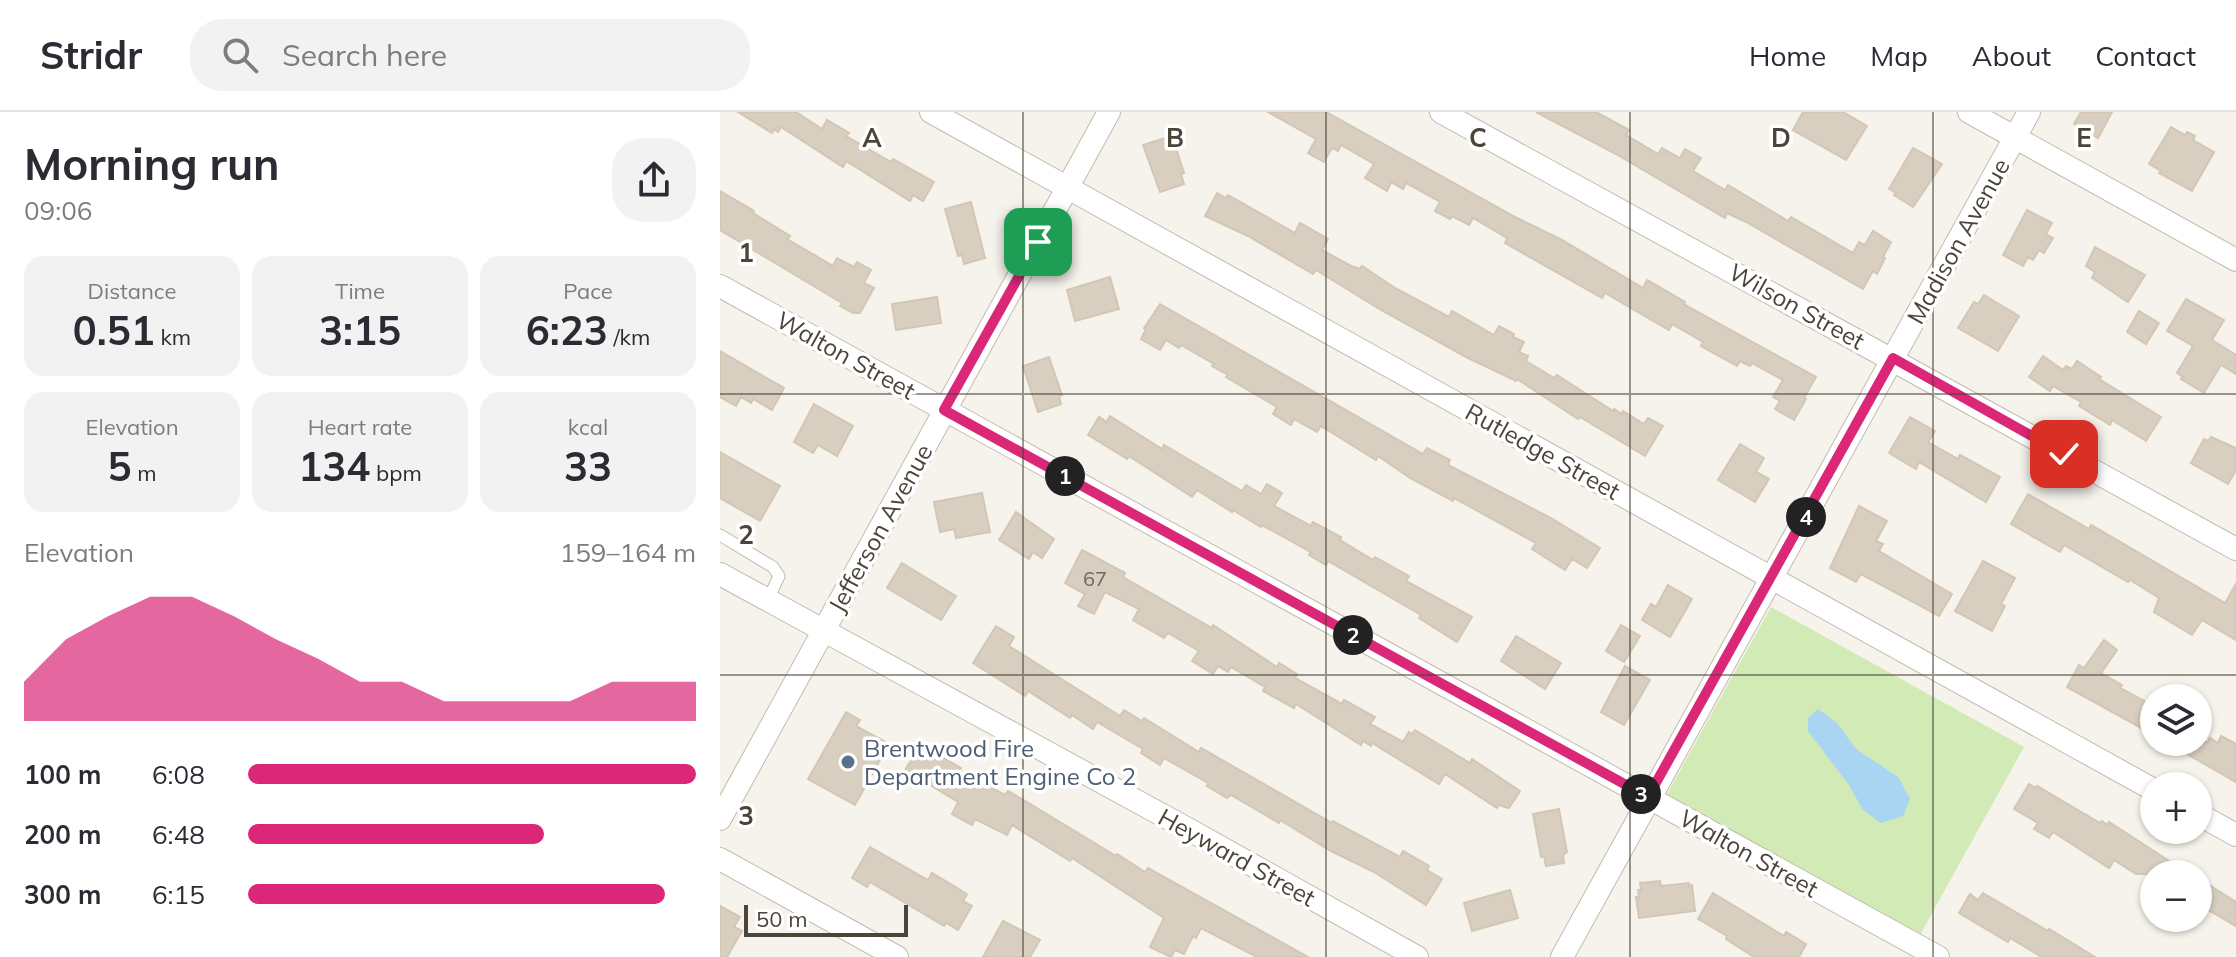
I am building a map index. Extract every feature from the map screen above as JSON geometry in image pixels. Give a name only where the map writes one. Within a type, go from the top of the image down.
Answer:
[{"type":"street","name":"Rutledge Street","points":[[931,112],[2140,782]]},
{"type":"street","name":"Jefferson Avenue","points":[[720,819],[1109,112]]},
{"type":"street","name":"Wilson Street","points":[[1441,112],[2236,549]]},
{"type":"street","points":[[1969,112],[2236,260]]},
{"type":"street","name":"Madison Avenue","points":[[1562,957],[2029,112]]},
{"type":"street","name":"Walton Street","points":[[720,286],[1938,957]]},
{"type":"street","name":"Heyward Street","points":[[720,574],[1417,957]]},
{"type":"street","points":[[2212,822],[2236,835]]},
{"type":"street","points":[[720,859],[897,957]]},
{"type":"lane","points":[[720,535],[773,567],[779,576],[768,600]]},
{"type":"green space","points":[[1771,607],[2024,747],[1920,935],[1667,794]]},
{"type":"water","points":[[1818,709],[1837,723],[1856,749],[1898,777],[1910,799],[1903,816],[1881,823],[1863,810],[1849,785],[1808,731],[1808,718]]},
{"type":"building","points":[[738,112],[796,112],[822,129],[827,120],[849,133],[846,136],[934,182],[923,201],[913,195],[910,201],[846,161],[843,167],[781,127],[778,132],[774,129],[772,133]]},
{"type":"building","points":[[1268,112],[1326,112],[1562,240],[1643,288],[1647,280],[1694,310],[1816,377],[1806,399],[1794,420],[1775,409],[1780,401],[1773,397],[1783,380],[1752,363],[1750,366],[1740,361],[1737,366],[1701,346],[1703,342],[1672,324],[1669,330],[1605,293],[1602,298],[1505,243],[1507,238],[1473,218],[1469,225],[1452,216],[1450,219],[1435,211],[1440,202],[1406,183],[1403,189],[1391,182],[1387,191],[1365,178],[1374,164],[1341,145],[1338,151],[1332,148],[1324,162],[1308,153],[1316,139]]},
{"type":"building","points":[[1536,112],[1596,112],[1629,130],[1626,135],[1658,154],[1662,148],[1680,158],[1685,149],[1701,158],[1693,171],[1725,190],[1728,185],[1788,221],[1791,217],[1853,253],[1859,242],[1865,245],[1873,231],[1891,242],[1885,258],[1877,274],[1873,271],[1863,289],[1746,222],[1727,213],[1725,218],[1616,154]]},
{"type":"building","points":[[1803,112],[1843,112],[1867,126],[1846,160],[1793,130]]},
{"type":"building","points":[[2081,112],[2112,112],[2098,138],[2074,124]]},
{"type":"building","points":[[2171,127],[2185,135],[2187,132],[2195,136],[2193,140],[2214,152],[2192,191],[2149,164]]},
{"type":"building","points":[[1172,136],[1184,173],[1181,174],[1184,184],[1160,192],[1143,145]]},
{"type":"building","points":[[1913,148],[1942,164],[1913,207],[1889,189]]},
{"type":"building","points":[[720,191],[790,236],[787,239],[833,266],[837,258],[854,267],[857,262],[871,270],[864,283],[874,288],[860,313],[840,306],[842,303],[720,230]]},
{"type":"building","points":[[1217,193],[1226,198],[1228,195],[1295,233],[1300,223],[1328,239],[1322,250],[1351,266],[1360,269],[1362,266],[1449,317],[1452,311],[1494,335],[1499,326],[1524,342],[1519,352],[1528,356],[1526,361],[1554,378],[1557,375],[1613,411],[1622,414],[1623,411],[1644,424],[1648,418],[1663,426],[1645,456],[1580,417],[1578,419],[1517,379],[1466,357],[1316,270],[1313,274],[1248,236],[1205,216]]},
{"type":"building","points":[[971,202],[985,258],[964,264],[962,255],[958,256],[945,209]]},
{"type":"building","points":[[2027,210],[2052,223],[2046,234],[2053,238],[2044,253],[2039,250],[2033,260],[2028,257],[2023,266],[2003,255]]},
{"type":"building","points":[[2095,247],[2145,275],[2128,302],[2092,278],[2095,272],[2086,266]]},
{"type":"building","points":[[1110,277],[1119,309],[1075,321],[1067,290]]},
{"type":"building","points":[[1984,295],[2019,316],[1998,351],[1958,328],[1974,302],[1978,304]]},
{"type":"building","points":[[937,297],[941,323],[896,330],[892,304]]},
{"type":"building","points":[[2186,299],[2224,320],[2212,340],[2236,355],[2236,374],[2221,365],[2204,393],[2181,379],[2183,377],[2177,373],[2193,346],[2167,331]]},
{"type":"building","points":[[1160,304],[1423,454],[1427,448],[1450,460],[1448,465],[1551,518],[1600,548],[1587,568],[1572,559],[1565,570],[1532,549],[1536,543],[1410,478],[1378,456],[1376,460],[1321,426],[1317,432],[1294,419],[1291,425],[1273,414],[1277,407],[1226,377],[1228,375],[1212,366],[1214,364],[1181,345],[1179,348],[1166,340],[1160,350],[1141,339],[1144,328]]},
{"type":"building","points":[[2139,311],[2159,323],[2146,344],[2127,332]]},
{"type":"building","points":[[720,351],[784,388],[772,410],[753,399],[751,403],[741,397],[736,406],[720,397]]},
{"type":"building","points":[[2043,356],[2063,370],[2066,366],[2072,369],[2077,361],[2101,377],[2099,379],[2161,417],[2146,441],[2112,420],[2110,425],[2079,406],[2081,402],[2053,386],[2050,391],[2029,377]]},
{"type":"building","points":[[1049,357],[1062,395],[1059,396],[1061,404],[1038,412],[1023,366]]},
{"type":"building","points":[[814,404],[853,426],[837,456],[818,445],[813,453],[794,442]]},
{"type":"building","points":[[1110,416],[1162,449],[1164,445],[1242,491],[1246,485],[1261,494],[1267,484],[1282,493],[1274,506],[1311,526],[1313,522],[1341,537],[1340,540],[1373,560],[1375,557],[1409,576],[1406,581],[1472,617],[1457,642],[1419,618],[1421,615],[1328,561],[1326,565],[1309,555],[1311,552],[1232,512],[1197,490],[1192,497],[1129,456],[1127,459],[1088,435],[1099,417],[1107,422]]},
{"type":"building","points":[[1910,417],[1935,431],[1928,442],[2000,477],[1986,502],[1919,462],[1916,469],[1889,453]]},
{"type":"building","points":[[2211,437],[2236,448],[2236,470],[2228,484],[2191,463],[2204,439],[2208,441]]},
{"type":"building","points":[[1740,444],[1764,458],[1756,472],[1769,479],[1755,502],[1718,480]]},
{"type":"building","points":[[720,452],[780,486],[760,521],[720,498]]},
{"type":"building","points":[[982,493],[990,532],[956,538],[954,529],[940,532],[934,502]]},
{"type":"building","points":[[2028,494],[2089,529],[2091,525],[2225,603],[2236,584],[2236,640],[2202,620],[2192,635],[2154,612],[2159,598],[2130,580],[2128,582],[2064,545],[2060,552],[2011,524]]},
{"type":"building","points":[[1859,506],[1887,521],[1876,541],[1883,544],[1879,551],[1952,594],[1939,616],[1861,574],[1856,582],[1830,568]]},
{"type":"building","points":[[1016,512],[1054,539],[1042,558],[1033,552],[1029,559],[999,540]]},
{"type":"building","points":[[1082,550],[1125,573],[1123,577],[1212,628],[1213,625],[1277,667],[1279,663],[1297,674],[1295,678],[1342,704],[1344,700],[1375,717],[1370,724],[1403,742],[1409,732],[1412,734],[1415,730],[1470,763],[1472,759],[1520,791],[1509,808],[1499,805],[1497,808],[1445,774],[1439,784],[1372,743],[1371,746],[1363,741],[1361,745],[1296,704],[1294,708],[1263,691],[1265,687],[1231,667],[1228,672],[1218,666],[1213,674],[1192,661],[1199,651],[1168,633],[1164,638],[1133,620],[1139,609],[1105,592],[1094,614],[1078,606],[1085,594],[1065,583]]},
{"type":"building","points":[[1983,561],[2015,578],[2001,604],[2005,606],[1992,631],[1955,611]]},
{"type":"building","points":[[902,563],[956,596],[941,620],[887,588]]},
{"type":"building","points":[[1668,585],[1692,599],[1670,637],[1642,620],[1651,604],[1656,607]]},
{"type":"building","points":[[1621,625],[1640,636],[1624,662],[1606,651]]},
{"type":"building","points":[[996,626],[1014,637],[1009,646],[1120,716],[1124,710],[1142,721],[1144,718],[1199,752],[1201,748],[1332,823],[1400,857],[1403,851],[1429,866],[1427,870],[1442,879],[1426,905],[1280,820],[1279,823],[1231,795],[1227,798],[1207,786],[1208,783],[1164,758],[1160,765],[1141,753],[1143,749],[1097,722],[1093,729],[1028,691],[1025,696],[973,663]]},
{"type":"building","points":[[1516,636],[1561,663],[1545,689],[1501,661]]},
{"type":"building","points":[[2104,640],[2117,650],[2101,673],[2140,699],[2140,727],[2067,687],[2079,665],[2084,668]]},
{"type":"building","points":[[1625,666],[1650,680],[1624,725],[1601,712]]},
{"type":"building","name":"Brentwood Fire Department Engine Co 2","points":[[846,712],[860,720],[856,726],[889,744],[855,805],[808,779]]},
{"type":"building","points":[[2221,736],[2236,744],[2236,782],[2190,756],[2212,756],[2212,739],[2218,743]]},
{"type":"building","points":[[921,745],[961,768],[959,771],[1005,795],[1008,791],[1116,856],[1145,872],[1148,868],[1308,957],[1257,957],[1201,928],[1184,954],[1175,950],[1171,957],[1150,947],[1164,918],[1072,858],[1070,861],[1012,825],[1007,835],[975,819],[972,825],[952,814],[958,802],[905,770]]},
{"type":"building","points":[[2029,784],[2037,786],[2100,823],[2102,821],[2107,825],[2109,822],[2167,860],[2140,860],[2140,874],[2114,860],[2109,868],[2053,832],[2049,838],[2034,829],[2038,823],[2014,809]]},
{"type":"building","points":[[1559,809],[1567,852],[1563,855],[1564,863],[1546,866],[1544,856],[1541,857],[1533,814]]},
{"type":"building","points":[[870,847],[928,880],[932,873],[967,894],[963,901],[972,906],[958,930],[946,923],[944,926],[870,882],[867,887],[852,878]]},
{"type":"building","points":[[1660,881],[1661,886],[1692,885],[1695,911],[1639,918],[1636,897],[1639,897],[1638,890],[1641,890],[1640,883]]},
{"type":"building","points":[[2212,887],[2236,902],[2236,926],[2212,912]]},
{"type":"building","points":[[1510,890],[1518,918],[1472,931],[1464,903]]},
{"type":"building","points":[[1713,893],[1784,936],[1786,932],[1806,944],[1799,957],[1754,957],[1698,919]]},
{"type":"building","points":[[1983,893],[2095,957],[2042,957],[2010,938],[2008,942],[1959,913],[1970,894],[1978,900]]},
{"type":"building","points":[[720,906],[740,917],[734,927],[742,931],[727,957],[720,957]]},
{"type":"building","points":[[1003,921],[1040,940],[1030,957],[983,957]]},
{"type":"place","name":"Brentwood Fire Department Engine Co 2","points":[[848,762]]},
{"type":"route","points":[[1038,242],[944,410],[1648,797],[1893,358],[2064,454]]}]
